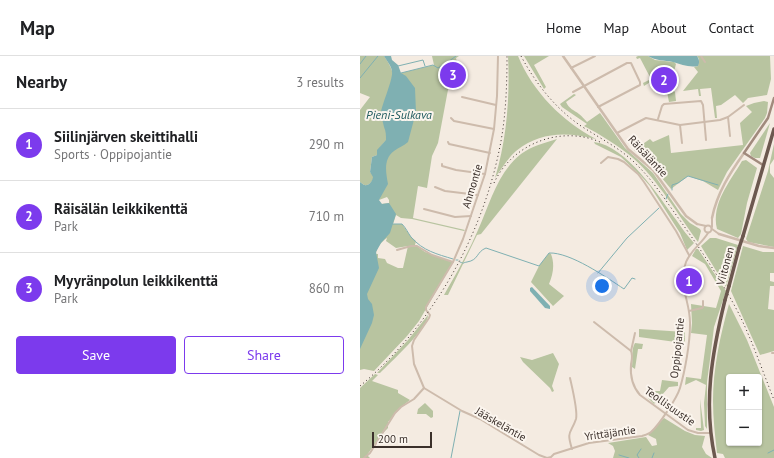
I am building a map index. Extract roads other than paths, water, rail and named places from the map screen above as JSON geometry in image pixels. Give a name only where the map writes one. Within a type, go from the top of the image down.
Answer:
[{"type":"highway","name":"Viitonen","points":[[715,458],[709,411],[710,377],[715,340],[774,129]]},
{"type":"main road","points":[[763,165],[744,153],[768,118],[774,98]]},
{"type":"street","name":"Ahmontie","points":[[424,388],[414,364],[412,346],[414,340],[430,318],[430,315],[426,310],[453,262],[463,239],[485,174],[494,129],[498,56]]},
{"type":"street","name":"Räisäläntie","points":[[563,56],[628,149],[653,170],[686,216],[697,224]]},
{"type":"street","points":[[571,68],[595,56]]},
{"type":"street","points":[[701,56],[705,62]]},
{"type":"street","points":[[573,92],[627,63],[631,64],[641,83],[640,85],[598,107]]},
{"type":"street","points":[[462,97],[496,105]]},
{"type":"street","points":[[658,120],[664,104],[698,100],[702,102],[706,140]]},
{"type":"street","points":[[617,133],[646,118],[680,125],[720,120],[728,117],[744,105]]},
{"type":"street","points":[[728,117],[730,136]]},
{"type":"street","points":[[451,118],[494,129]]},
{"type":"street","points":[[680,125],[682,143]]},
{"type":"street","points":[[448,142],[449,144],[490,153]]},
{"type":"street","points":[[712,228],[712,218],[716,201],[730,173],[744,153]]},
{"type":"street","points":[[601,163],[608,157],[618,159],[638,174],[650,189],[689,255]]},
{"type":"street","points":[[442,164],[442,166],[456,170],[485,174]]},
{"type":"street","points":[[435,187],[445,191],[478,194]]},
{"type":"street","points":[[424,209],[455,216],[471,216]]},
{"type":"street","points":[[704,239],[706,228],[712,218]]},
{"type":"street","points":[[697,224],[706,228],[709,232],[759,246],[774,248]]},
{"type":"street","points":[[706,228],[709,226],[719,234]]},
{"type":"street","name":"Oppipojantie","points":[[665,414],[677,396],[681,386],[690,324],[689,311],[684,295],[682,279],[685,264],[689,255],[712,228]]},
{"type":"street","points":[[396,250],[417,246],[432,255],[453,262]]},
{"type":"street","points":[[689,311],[702,308],[702,302]]},
{"type":"street","points":[[594,322],[631,351]]},
{"type":"street","name":"Teollisuustie","points":[[634,333],[631,351],[630,376],[634,387],[640,395],[688,430],[698,433],[711,433]]},
{"type":"street","points":[[570,378],[574,392],[576,418],[569,432],[568,438],[572,448]]},
{"type":"street","points":[[364,458],[370,453],[395,413],[401,407],[414,399],[424,388]]},
{"type":"street","name":"Jääskeläntie","points":[[424,388],[462,411],[480,419],[534,453],[547,458],[572,448]]},
{"type":"street","name":"Yrittäjäntie","points":[[572,448],[589,443],[642,436],[651,432],[665,414]]},
{"type":"water","name":"Pieni-Sulkava","points":[[384,56],[391,56],[392,60],[398,65],[401,73],[406,76],[415,88],[416,112],[408,142],[391,154],[388,158],[386,166],[388,184],[379,200],[382,204],[389,203],[396,214],[390,233],[381,243],[376,252],[379,268],[367,294],[368,299],[372,304],[374,315],[360,349],[360,182],[366,185],[371,182],[373,177],[370,172],[372,157],[377,155],[377,150],[386,140],[386,132],[381,112],[391,80],[392,70]]},
{"type":"water","points":[[648,56],[697,56],[699,63],[698,66],[688,66],[657,60]]},
{"type":"water","points":[[532,287],[550,306],[550,309],[545,308],[530,291],[530,288]]},
{"type":"waterway","points":[[360,64],[366,56]]},
{"type":"waterway","points":[[360,78],[378,56]]},
{"type":"waterway","points":[[448,62],[456,56]]},
{"type":"waterway","points":[[398,66],[423,60],[425,66]]},
{"type":"waterway","points":[[401,73],[433,65],[438,68],[446,63]]},
{"type":"waterway","points":[[672,190],[672,185],[688,176],[718,185]]},
{"type":"waterway","points":[[666,199],[668,194]]},
{"type":"waterway","points":[[598,273],[627,238],[659,208]]},
{"type":"waterway","points":[[392,224],[402,224],[411,237],[420,246],[453,259]]},
{"type":"waterway","points":[[460,262],[464,263],[474,260],[480,252],[486,248],[539,266],[549,253],[558,254],[588,266],[624,289],[632,278],[635,279]]},
{"type":"waterway","points":[[451,458],[460,411]]},
{"type":"waterway","points":[[639,458],[637,455],[641,449]]},
{"type":"waterway","points":[[768,453],[774,450]]},
{"type":"waterway","points":[[652,458],[654,453]]},
{"type":"waterway","points":[[619,455],[629,458]]},
{"type":"railway","points":[[360,386],[386,362],[410,335],[432,306],[452,276],[468,243],[482,210],[493,176],[501,141],[506,98],[507,56]]},
{"type":"railway","points":[[521,56],[540,86],[563,111],[581,126],[625,154],[644,172],[660,192],[719,278],[733,303],[749,337],[774,400]]},
{"type":"railway","points":[[494,183],[502,169],[513,158],[525,148],[539,142],[554,137],[569,136],[585,137],[600,142]]},
{"type":"place","name":"Myyränpolun leikkikenttä","points":[[453,75]]},
{"type":"place","name":"Räisälän leikkikenttä","points":[[664,80]]},
{"type":"place","name":"Siilinjärven skeittihalli","points":[[689,281]]}]
